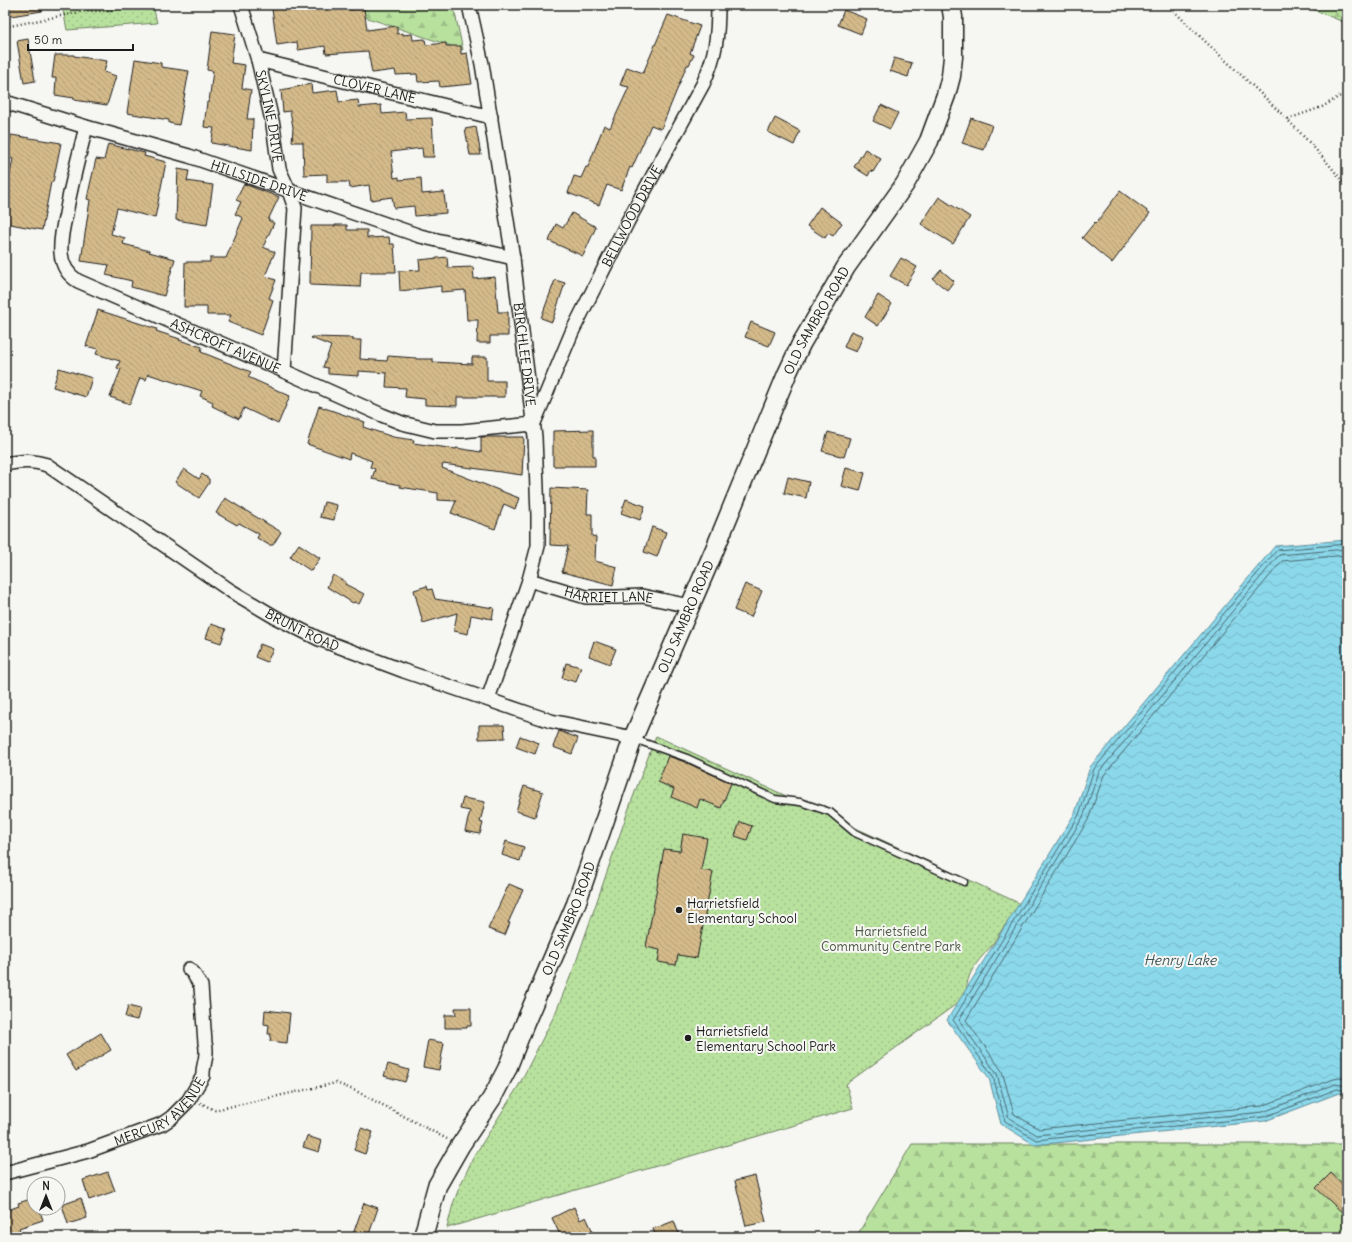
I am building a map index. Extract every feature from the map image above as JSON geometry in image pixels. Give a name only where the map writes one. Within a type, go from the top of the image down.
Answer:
[{"type":"main road","name":"OLD SAMBRO ROAD","points":[[423,1237],[437,1186],[460,1146],[492,1098],[507,1069],[524,1023],[576,904],[633,738],[787,374],[801,344],[846,267],[905,184],[929,141],[946,95],[951,76],[953,57],[953,17],[951,5]]},
{"type":"street","name":"SKYLINE DRIVE","points":[[241,5],[258,60],[273,125],[279,169],[295,208],[284,371]]},
{"type":"street","name":"BIRCHLEE DRIVE","points":[[469,5],[482,64],[513,258],[535,437],[538,529],[538,546],[529,580],[488,699]]},
{"type":"street","name":"BELLWOOD DRIVE","points":[[533,424],[572,332],[628,221],[703,84],[716,48],[718,5]]},
{"type":"street","name":"CLOVER LANE","points":[[258,60],[491,117]]},
{"type":"street","name":"HILLSIDE DRIVE","points":[[5,102],[189,156],[420,236],[513,258]]},
{"type":"street","name":"ASHCROFT AVENUE","points":[[86,127],[63,230],[61,253],[66,270],[71,276],[85,284],[402,423],[435,431],[462,432],[533,424]]},
{"type":"street","name":"BRUNT ROAD","points":[[5,464],[26,460],[36,461],[47,465],[231,591],[275,617],[319,638],[404,671],[551,721],[633,738]]},
{"type":"street","name":"HARRIET LANE","points":[[529,580],[586,596],[642,596],[690,606]]},
{"type":"street","name":"MERCURY AVENUE","points":[[5,1173],[88,1151],[158,1126],[171,1118],[188,1101],[203,1076],[202,1072],[207,1057],[202,986],[189,969]]},
{"type":"lane","points":[[633,738],[687,758],[774,799],[800,802],[830,812],[855,833],[964,882]]},
{"type":"path","points":[[5,27],[85,11],[111,11],[117,9],[120,5]]},
{"type":"path","points":[[1168,5],[1288,119],[1334,170],[1347,187]]},
{"type":"path","points":[[1288,119],[1322,107],[1347,92]]},
{"type":"path","points":[[190,1097],[214,1110],[336,1083],[356,1091],[460,1146]]},
{"type":"green space","points":[[62,5],[153,5],[157,23],[67,30]]},
{"type":"green space","points":[[323,5],[439,5],[454,9],[463,50],[350,12]]},
{"type":"green space","points":[[1302,5],[1347,5],[1347,21],[1346,23]]},
{"type":"green space","name":"Harrietsfield Elementary School Park","points":[[656,736],[1023,905],[1002,929],[992,945],[973,968],[968,980],[966,997],[846,1084],[853,1108],[447,1228],[453,1204],[473,1158],[519,1085],[555,1014],[575,965],[629,808]]},
{"type":"green space","points":[[912,1144],[1347,1144],[1347,1237],[856,1237]]},
{"type":"water","name":"Henry Lake","points":[[1347,540],[1347,1095],[1339,1093],[1265,1121],[1035,1145],[1001,1124],[989,1078],[947,1020],[1075,813],[1090,767],[1275,546]]},
{"type":"building","points":[[9,5],[41,5],[42,11],[11,16]]},
{"type":"building","points":[[302,5],[350,5],[350,10],[364,8],[367,30],[397,26],[397,34],[412,34],[413,40],[425,39],[426,45],[446,43],[446,46],[461,46],[461,54],[467,53],[472,84],[440,87],[439,81],[418,82],[417,74],[396,75],[395,70],[372,73],[368,51],[326,54],[325,46],[298,50],[297,42],[277,45],[272,9]]},
{"type":"building","points":[[844,10],[867,19],[861,34],[838,25]]},
{"type":"building","points":[[668,15],[700,26],[690,53],[694,55],[689,65],[687,65],[661,129],[651,125],[632,168],[630,167],[621,190],[607,185],[599,205],[568,193],[574,176],[581,178],[586,167],[588,167],[604,125],[610,128],[629,87],[620,85],[627,67],[643,73]]},
{"type":"building","points":[[212,31],[235,34],[231,63],[245,65],[242,88],[251,90],[247,119],[253,119],[252,150],[211,143],[214,128],[204,127],[213,71],[207,70]]},
{"type":"building","points":[[28,39],[35,81],[24,83],[17,41]]},
{"type":"building","points":[[55,55],[74,55],[107,61],[104,72],[116,76],[107,105],[74,100],[74,98],[55,95],[56,78],[52,78]]},
{"type":"building","points":[[894,58],[912,63],[908,77],[890,71]]},
{"type":"building","points":[[135,59],[161,63],[161,67],[189,71],[179,125],[169,123],[169,120],[127,113]]},
{"type":"building","points":[[311,84],[312,93],[337,90],[339,102],[358,100],[359,107],[381,105],[382,114],[405,112],[406,119],[432,118],[434,157],[423,157],[422,148],[391,152],[394,178],[399,177],[399,180],[421,178],[422,194],[444,192],[446,213],[415,216],[414,206],[394,208],[392,197],[371,200],[369,185],[350,188],[349,182],[327,182],[327,174],[304,175],[303,142],[292,142],[293,127],[290,111],[283,112],[281,90]]},
{"type":"building","points":[[881,105],[898,113],[890,129],[873,121]]},
{"type":"building","points":[[775,118],[800,131],[794,145],[768,132]]},
{"type":"building","points":[[971,118],[992,125],[984,150],[962,143]]},
{"type":"building","points":[[476,127],[481,155],[470,155],[465,129]]},
{"type":"building","points":[[11,135],[61,143],[53,182],[51,182],[42,230],[5,223],[5,197],[13,159],[8,158]]},
{"type":"building","points":[[108,144],[145,153],[144,156],[166,162],[155,218],[117,208],[111,234],[125,238],[123,244],[175,259],[164,296],[131,287],[132,281],[106,275],[109,265],[81,261],[90,200],[87,199],[96,159],[104,160]]},
{"type":"building","points":[[865,149],[881,159],[873,172],[871,170],[868,176],[854,167]]},
{"type":"building","points":[[178,169],[189,171],[187,181],[213,185],[207,225],[176,220]]},
{"type":"building","points":[[244,184],[279,197],[268,220],[274,223],[263,247],[275,252],[265,276],[276,280],[269,298],[273,300],[261,335],[228,322],[231,315],[207,315],[207,307],[184,307],[185,262],[210,262],[210,258],[226,258],[243,218],[235,214],[241,202],[236,200]]},
{"type":"building","points":[[1120,191],[1150,213],[1112,263],[1082,238],[1095,222],[1096,223]]},
{"type":"building","points":[[939,197],[970,217],[953,244],[921,224]]},
{"type":"building","points":[[820,207],[842,223],[833,236],[828,233],[825,238],[807,226]]},
{"type":"building","points":[[572,213],[596,227],[583,256],[549,241],[556,224],[563,228]]},
{"type":"building","points":[[347,225],[347,230],[367,230],[367,238],[389,237],[390,244],[394,244],[396,272],[361,272],[360,287],[310,285],[311,226]]},
{"type":"building","points":[[447,257],[448,268],[473,267],[474,279],[495,277],[498,312],[508,312],[508,336],[490,336],[490,343],[477,343],[478,320],[467,320],[465,290],[441,292],[441,286],[400,291],[399,271],[420,270],[419,260]]},
{"type":"building","points":[[901,258],[917,267],[906,285],[890,276]]},
{"type":"building","points":[[941,270],[954,281],[947,290],[933,279]]},
{"type":"building","points":[[555,280],[565,283],[552,322],[541,318]]},
{"type":"building","points":[[878,295],[892,304],[878,326],[865,317]]},
{"type":"building","points":[[98,310],[157,329],[156,331],[202,347],[201,352],[251,372],[248,377],[290,396],[278,424],[244,408],[239,419],[212,406],[213,402],[200,396],[202,391],[148,374],[146,380],[140,378],[130,404],[110,397],[121,369],[117,368],[120,361],[96,354],[98,349],[86,346]]},
{"type":"building","points":[[751,322],[775,332],[769,346],[745,337]]},
{"type":"building","points":[[851,331],[863,336],[856,352],[844,347]]},
{"type":"building","points":[[311,338],[353,338],[352,340],[361,340],[360,359],[387,361],[388,356],[433,359],[433,362],[472,364],[472,357],[487,357],[487,381],[505,381],[505,397],[457,397],[457,406],[425,405],[425,399],[405,397],[406,388],[386,387],[387,373],[359,371],[359,376],[328,374],[328,368],[323,367],[331,346]]},
{"type":"building","points":[[59,368],[92,378],[86,397],[53,387]]},
{"type":"building","points":[[319,406],[365,422],[363,427],[393,437],[414,440],[413,443],[481,452],[481,437],[524,437],[522,475],[443,464],[442,468],[519,498],[515,509],[504,504],[495,529],[451,513],[456,501],[438,500],[438,493],[400,487],[400,485],[372,479],[375,469],[370,467],[372,461],[350,453],[349,459],[307,444]]},
{"type":"building","points":[[593,430],[593,456],[595,456],[595,466],[553,466],[553,431]]},
{"type":"building","points":[[828,432],[850,438],[844,457],[822,451]]},
{"type":"building","points":[[846,468],[865,473],[860,491],[841,486]]},
{"type":"building","points":[[184,469],[199,479],[202,474],[209,479],[209,483],[199,498],[175,482]]},
{"type":"building","points":[[788,477],[809,482],[806,498],[784,493]]},
{"type":"building","points":[[551,488],[588,490],[587,514],[592,514],[592,536],[596,537],[595,561],[617,567],[613,585],[562,572],[568,546],[550,545]]},
{"type":"building","points":[[225,498],[281,532],[273,545],[269,545],[257,538],[259,534],[239,523],[237,525],[216,513]]},
{"type":"building","points":[[626,499],[645,506],[640,520],[621,513]]},
{"type":"building","points":[[324,502],[337,505],[334,520],[320,517]]},
{"type":"building","points":[[652,527],[666,532],[657,557],[644,552]]},
{"type":"building","points":[[299,544],[320,558],[311,571],[290,557]]},
{"type":"building","points":[[333,575],[346,582],[345,584],[364,594],[359,604],[353,603],[327,587]]},
{"type":"building","points":[[745,584],[762,591],[751,617],[734,610]]},
{"type":"building","points":[[427,586],[428,590],[432,589],[435,599],[494,608],[492,619],[471,615],[468,634],[454,631],[457,613],[423,623],[414,590]]},
{"type":"building","points":[[211,624],[226,629],[221,643],[206,638]]},
{"type":"building","points":[[594,641],[616,649],[610,664],[589,656]]},
{"type":"building","points":[[260,644],[273,649],[267,662],[255,657]]},
{"type":"building","points":[[566,663],[581,667],[576,682],[562,678]]},
{"type":"building","points":[[479,725],[504,725],[505,738],[479,739]]},
{"type":"building","points":[[559,731],[578,738],[572,754],[553,747]]},
{"type":"building","points":[[520,736],[539,743],[535,754],[516,747]]},
{"type":"building","points":[[668,756],[731,783],[721,808],[700,799],[697,808],[671,797],[674,789],[658,782]]},
{"type":"building","points":[[524,786],[543,792],[535,817],[516,811]]},
{"type":"building","points":[[463,798],[485,802],[480,822],[483,823],[480,834],[465,831],[470,811],[460,809]]},
{"type":"building","points":[[740,822],[752,826],[747,840],[735,836]]},
{"type":"building","name":"Harrietsfield Elementary School","points":[[683,834],[707,838],[701,870],[713,872],[697,958],[678,955],[676,965],[658,962],[660,950],[646,947],[664,849],[680,851]]},
{"type":"building","points":[[506,841],[524,847],[520,861],[502,855]]},
{"type":"building","points":[[509,884],[523,890],[508,923],[510,923],[505,935],[488,929]]},
{"type":"building","points":[[128,1006],[140,1009],[137,1020],[125,1017]]},
{"type":"building","points":[[455,1008],[471,1008],[471,1026],[467,1026],[467,1028],[445,1028],[445,1015],[456,1015]]},
{"type":"building","points":[[265,1010],[290,1013],[287,1043],[270,1041],[271,1034],[268,1034],[269,1025],[264,1024]]},
{"type":"building","points":[[101,1033],[111,1050],[76,1071],[66,1055]]},
{"type":"building","points":[[428,1040],[444,1043],[439,1070],[423,1067]]},
{"type":"building","points":[[388,1064],[409,1070],[405,1082],[384,1076]]},
{"type":"building","points":[[361,1128],[373,1132],[365,1154],[354,1150]]},
{"type":"building","points":[[307,1136],[322,1141],[319,1152],[303,1147]]},
{"type":"building","points":[[108,1172],[115,1191],[89,1200],[83,1180]]},
{"type":"building","points":[[1331,1173],[1347,1188],[1347,1217],[1316,1188]]},
{"type":"building","points":[[755,1176],[766,1222],[746,1226],[735,1181]]},
{"type":"building","points":[[81,1198],[87,1218],[68,1224],[65,1216],[66,1204]]},
{"type":"building","points":[[26,1200],[26,1216],[42,1216],[43,1220],[19,1228],[22,1237],[5,1237],[5,1211],[19,1206],[18,1203]]},
{"type":"building","points":[[364,1203],[378,1208],[368,1237],[352,1237]]},
{"type":"building","points":[[574,1207],[580,1220],[586,1217],[593,1232],[582,1237],[561,1237],[552,1218]]},
{"type":"building","points":[[674,1221],[680,1237],[656,1237],[653,1229]]},
{"type":"place","name":"Harrietsfield Elementary School","points":[[679,910]]},
{"type":"place","name":"Harrietsfield Elementary School Park","points":[[688,1038]]},
{"type":"park label","name":"Harrietsfield Community Centre Park","points":[[891,938]]}]
